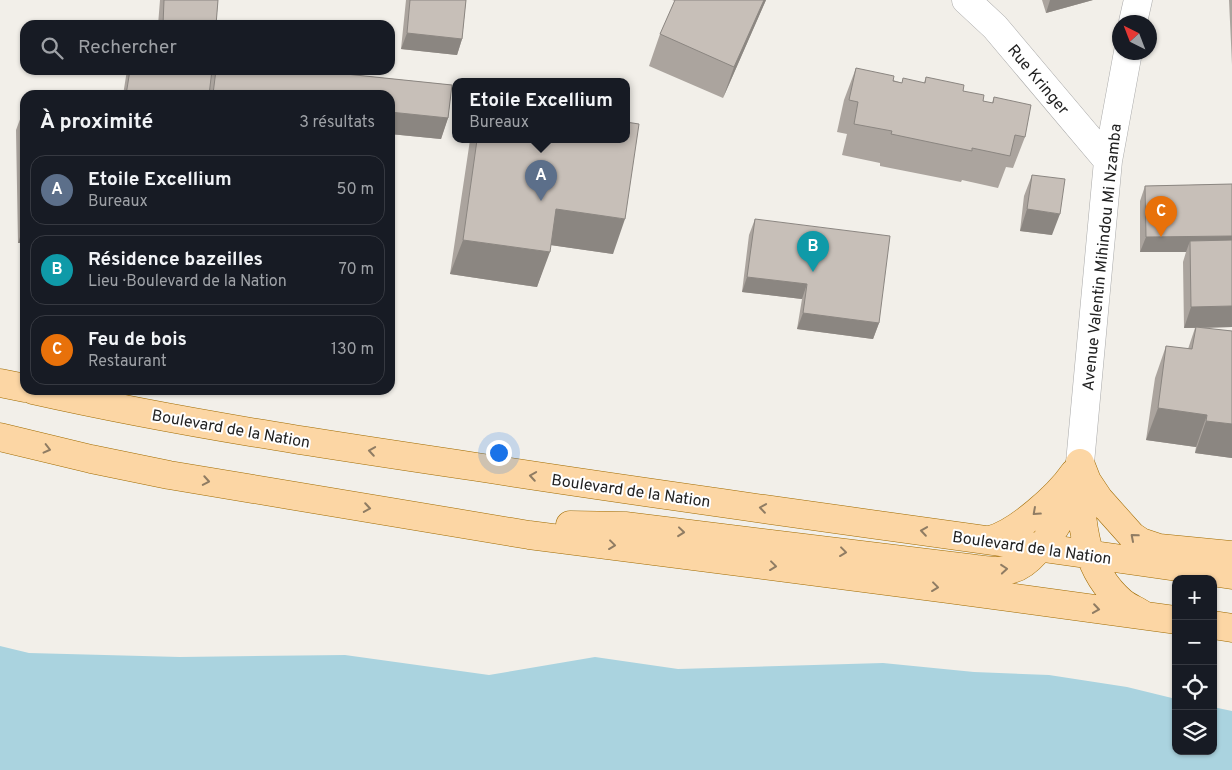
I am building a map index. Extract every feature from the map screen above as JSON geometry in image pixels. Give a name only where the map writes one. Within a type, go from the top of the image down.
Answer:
[{"type":"main road","points":[[0,383],[20,387]]},
{"type":"main road","name":"Boulevard de la Nation","points":[[56,395],[122,409],[306,441],[575,482],[1232,575]]},
{"type":"main road","points":[[0,437],[91,459],[169,475],[529,535],[1172,619]]},
{"type":"main road","points":[[990,540],[1003,536],[1028,519],[1068,482],[1080,463]]},
{"type":"main road","points":[[529,535],[573,524],[625,526],[960,567],[1008,570],[1026,562],[1052,535],[1064,514],[1076,482],[1080,463]]},
{"type":"main road","points":[[1080,463],[1087,481],[1099,498],[1132,536],[1141,542],[1159,548],[1232,555]]},
{"type":"main road","points":[[1080,463],[1080,514],[1090,556],[1105,583],[1123,602],[1145,616]]},
{"type":"main road","points":[[1217,626],[1232,628]]},
{"type":"street","name":"Rue Kringer","points":[[966,0],[995,27],[1108,161]]},
{"type":"street","points":[[1135,15],[1138,0]]},
{"type":"street","name":"Avenue Valentin Mihindou Mi Nzamba","points":[[1080,463],[1108,161],[1127,60]]},
{"type":"water","points":[[0,646],[29,653],[180,657],[345,655],[489,675],[595,657],[678,669],[883,663],[974,672],[1049,675],[1127,687],[1172,698],[1172,755],[1217,755],[1217,708],[1232,711],[1232,770],[0,770]]},
{"type":"building","points":[[164,0],[218,0],[216,20],[163,20]]},
{"type":"building","points":[[410,0],[466,0],[462,39],[407,33]]},
{"type":"building","points":[[675,0],[764,0],[734,67],[660,34]]},
{"type":"building","points":[[856,68],[894,76],[893,81],[902,83],[903,78],[925,83],[926,77],[964,85],[963,91],[984,95],[983,101],[993,103],[994,97],[1031,105],[1025,137],[1015,135],[1010,156],[972,148],[972,151],[891,134],[892,131],[854,124],[858,102],[849,100]]},
{"type":"building","points":[[129,75],[211,75],[210,90],[127,90]]},
{"type":"building","points":[[215,75],[355,75],[452,85],[448,118],[395,113],[395,90],[214,90]]},
{"type":"building","points":[[630,123],[639,124],[625,219],[556,209],[550,252],[463,240],[477,143],[630,143]]},
{"type":"building","points":[[1032,175],[1065,179],[1060,214],[1027,209]]},
{"type":"building","points":[[1232,184],[1232,236],[1146,237],[1145,186]]},
{"type":"building","points":[[755,219],[890,236],[879,323],[803,313],[807,284],[747,277]]},
{"type":"building","points":[[1232,240],[1232,306],[1191,307],[1190,241]]},
{"type":"building","points":[[1196,327],[1232,331],[1232,424],[1206,421],[1207,415],[1158,408],[1166,346],[1192,349]]},
{"type":"place","name":"Etoile Excellium","points":[[541,201]]},
{"type":"place","name":"Feu de bois","points":[[1161,237]]},
{"type":"place","name":"Résidence bazeilles","points":[[813,272]]}]
